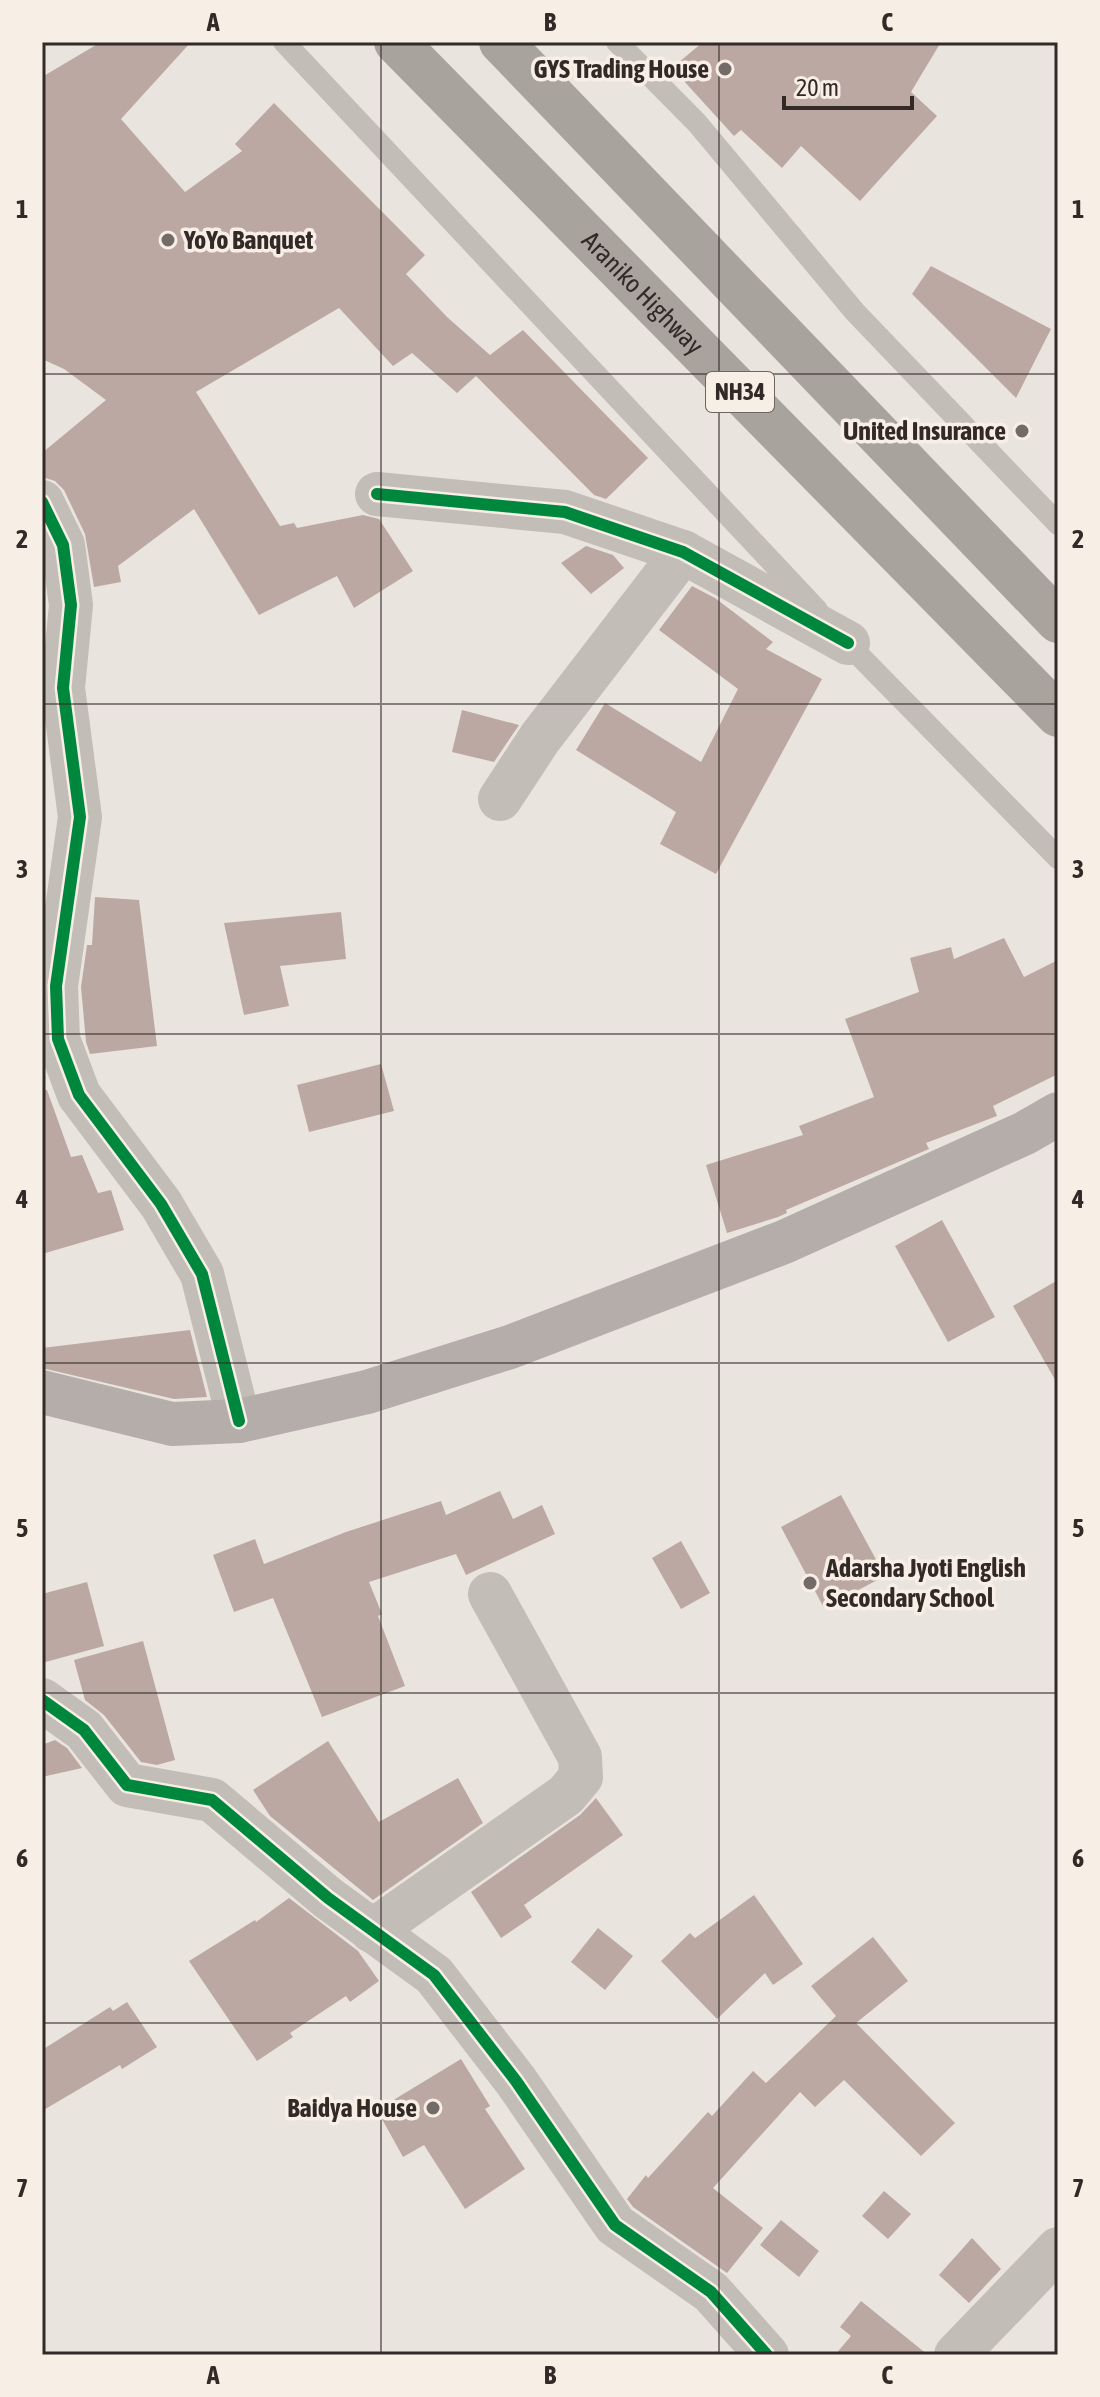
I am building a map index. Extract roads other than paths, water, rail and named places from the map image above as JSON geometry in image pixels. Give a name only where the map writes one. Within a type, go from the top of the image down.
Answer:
[{"type":"highway","name":"Araniko Highway","points":[[396,42],[1058,715]]},
{"type":"highway","name":"NH34","points":[[501,42],[1058,621]]},
{"type":"main road","points":[[42,1392],[172,1424],[239,1421],[367,1392],[510,1347],[784,1242],[1025,1133],[1058,1114]]},
{"type":"street","points":[[377,494],[565,512],[683,552],[848,643]]},
{"type":"street","points":[[42,502],[63,545],[71,605],[63,688],[80,817],[56,986],[58,1039],[79,1095],[161,1204],[202,1274],[239,1421]]},
{"type":"street","points":[[500,799],[540,738],[683,552]]},
{"type":"street","points":[[372,1931],[566,1795],[581,1777],[580,1757],[490,1594]]},
{"type":"street","points":[[42,1700],[84,1730],[127,1785],[212,1800],[328,1898],[434,1975],[516,2081],[615,2225],[711,2292],[767,2355]]},
{"type":"street","points":[[956,2355],[1058,2249]]},
{"type":"lane","points":[[284,42],[848,643],[1058,858]]},
{"type":"lane","points":[[617,42],[697,123],[855,312],[1058,524]]},
{"type":"place","name":"GYS Trading House","points":[[725,69]]},
{"type":"place","name":"YoYo Banquet","points":[[168,240]]},
{"type":"place","name":"United Insurance","points":[[1022,431]]},
{"type":"place","name":"Adarsha Jyoti English Secondary School","points":[[810,1583]]},
{"type":"place","name":"Baidya House","points":[[433,2108]]}]
